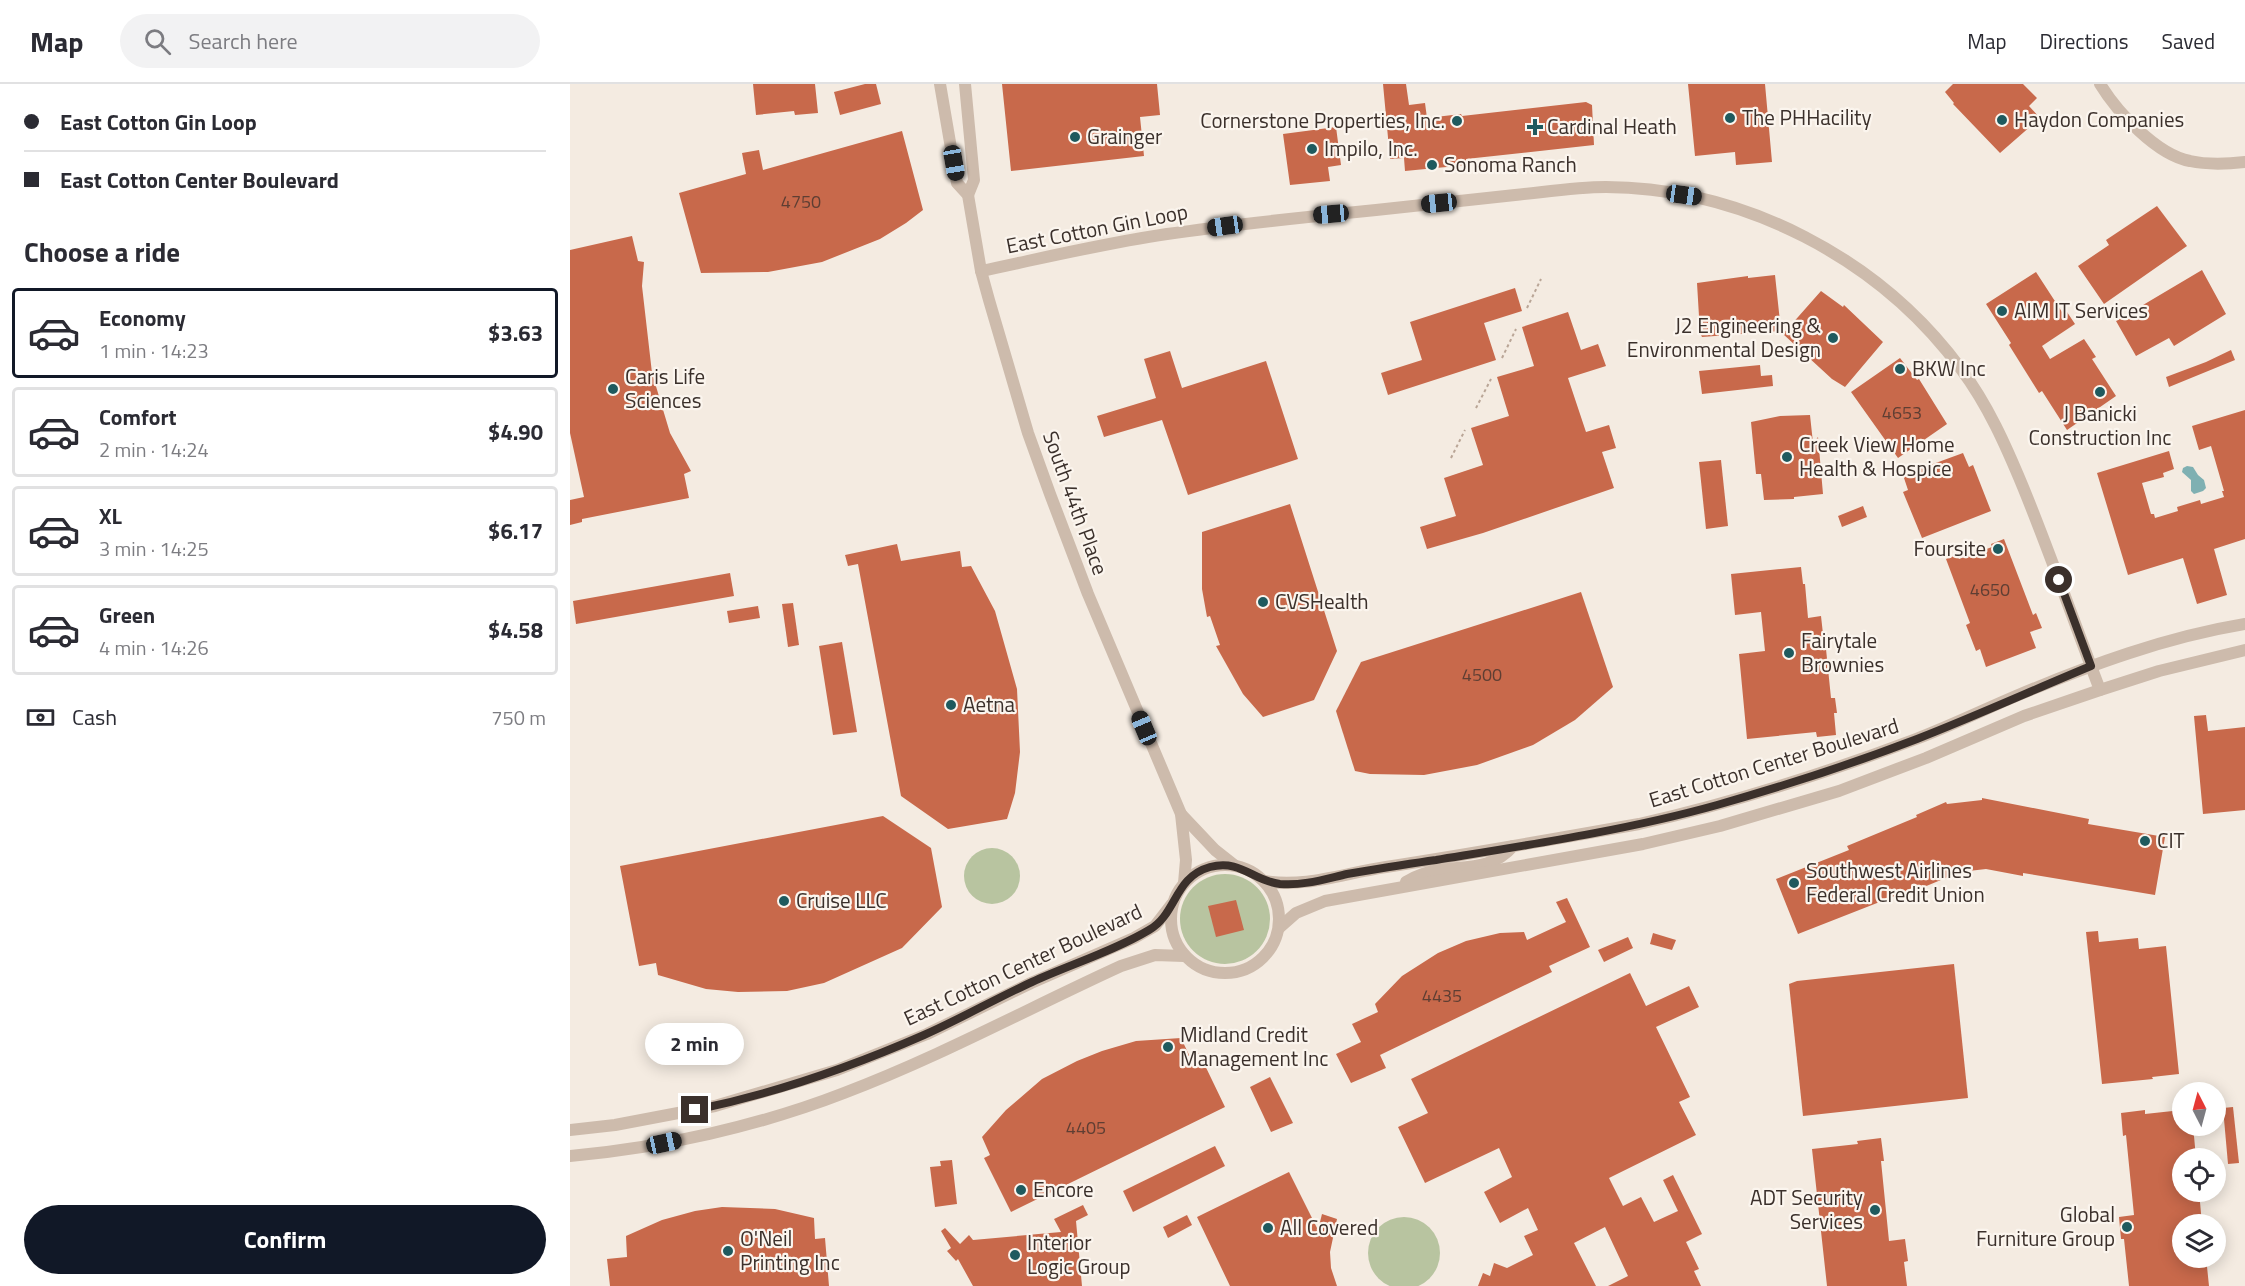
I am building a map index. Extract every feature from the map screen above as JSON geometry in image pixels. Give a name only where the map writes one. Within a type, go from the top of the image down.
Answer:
[{"type":"street","name":"South 44th Place","points":[[940,84],[957,183],[968,195]]},
{"type":"street","name":"South 44th Place","points":[[965,84],[974,180],[968,195],[981,271],[1028,433],[1064,534],[1181,814],[1186,860],[1184,883]]},
{"type":"street","points":[[2100,84],[2136,127],[2173,156],[2214,165],[2245,162]]},
{"type":"street","name":"East Cotton Gin Loop","points":[[981,271],[1175,233],[1271,220],[1576,188],[1642,189],[1697,197],[1748,211],[1795,231],[1867,274],[1930,330],[1962,370],[1988,408],[2012,460],[2035,515],[2100,690]]},
{"type":"street","name":"East Cotton Center Boulevard","points":[[570,1130],[615,1125],[715,1106],[837,1070],[927,1034],[1031,983],[1150,930],[1172,904],[1184,883],[1204,869],[1224,865],[1235,866],[1249,870],[1264,881],[1282,884],[1304,883],[1678,815],[1831,770],[1918,739],[2091,666],[2179,639],[2245,624]]},
{"type":"street","name":"East Cotton Center Boulevard","points":[[1172,904],[1170,923],[1172,933],[1184,956],[1207,971],[1227,974],[1240,972],[1251,967],[1268,953],[1274,944],[1279,928],[1288,918],[1312,905],[1394,888],[1643,844],[1720,826],[1839,790],[1926,758],[2024,716],[2100,690],[2159,671],[2245,651]]},
{"type":"street","name":"South 44th Place","points":[[1181,814],[1215,850],[1235,866]]},
{"type":"street","points":[[1394,888],[1424,873],[1493,862],[1504,857],[1513,846]]},
{"type":"street","points":[[1264,881],[1272,891],[1277,904],[1279,928]]},
{"type":"street","name":"East Cotton Center Boulevard","points":[[570,1156],[621,1152],[728,1128],[843,1094],[927,1058],[1121,966],[1155,955],[1184,956]]},
{"type":"path","points":[[1527,308],[1541,279]]},
{"type":"path","points":[[1502,358],[1516,329]]},
{"type":"path","points":[[1476,408],[1491,379]]},
{"type":"path","points":[[1450,458],[1465,430]]},
{"type":"green space","points":[[986,848],[998,848],[1008,852],[1016,860],[1020,876],[1016,892],[1008,900],[998,904],[986,904],[976,900],[968,892],[964,882],[964,870],[968,860],[976,852]]},
{"type":"green space","points":[[1225,874],[1242,878],[1257,887],[1266,902],[1270,919],[1266,936],[1257,951],[1242,960],[1225,964],[1208,960],[1193,951],[1184,936],[1180,919],[1184,902],[1193,887],[1208,878]]},
{"type":"green space","points":[[1397,1218],[1411,1218],[1424,1223],[1434,1233],[1439,1246],[1439,1260],[1434,1273],[1424,1283],[1414,1287],[1394,1287],[1384,1283],[1374,1273],[1369,1260],[1369,1246],[1374,1233],[1384,1223]]},
{"type":"water","points":[[2187,466],[2193,467],[2204,480],[2206,488],[2203,491],[2194,494],[2191,491],[2191,480],[2182,472]]},
{"type":"building","points":[[753,84],[815,84],[818,113],[795,115],[794,111],[756,115]]},
{"type":"building","points":[[865,84],[876,84],[881,104],[840,115],[834,92]]},
{"type":"building","name":"Grainger","points":[[1002,84],[1157,84],[1160,115],[1140,117],[1144,156],[1011,171]]},
{"type":"building","points":[[1383,84],[1406,84],[1409,105],[1425,103],[1427,118],[1586,102],[1592,105],[1594,145],[1466,159],[1467,165],[1405,171],[1404,158],[1390,159]]},
{"type":"building","name":"The PHHacility","points":[[1688,84],[1765,84],[1772,162],[1736,165],[1735,152],[1695,156]]},
{"type":"building","name":"Haydon Companies","points":[[1953,84],[2023,84],[2037,98],[2029,106],[2040,118],[2000,153],[1953,104],[1945,92]]},
{"type":"building","name":"Impilo, Inc.","points":[[1336,127],[1341,165],[1328,167],[1330,181],[1290,185],[1283,134]]},
{"type":"building","points":[[902,131],[923,210],[906,223],[880,239],[822,262],[768,272],[701,273],[679,193],[746,174],[742,153],[759,150],[763,170]]},
{"type":"building","points":[[2157,206],[2187,246],[2104,304],[2078,266],[2109,245],[2106,240]]},
{"type":"building","name":"Caris Life Sciences","points":[[632,236],[638,261],[644,262],[642,286],[652,373],[670,433],[691,471],[684,474],[689,498],[582,519],[582,522],[570,525],[570,500],[584,497],[570,433],[570,250]]},
{"type":"building","points":[[2202,270],[2226,314],[2174,346],[2169,338],[2136,356],[2116,321]]},
{"type":"building","points":[[2036,272],[2062,312],[2065,309],[2075,324],[2042,346],[2050,359],[2084,339],[2096,357],[2092,359],[2116,396],[2067,430],[2042,391],[2039,393],[1986,304]]},
{"type":"building","points":[[1775,275],[1781,331],[1702,337],[1697,283]]},
{"type":"building","points":[[1515,288],[1522,311],[1484,323],[1496,360],[1388,395],[1381,373],[1422,360],[1410,322]]},
{"type":"building","name":"J2 Engineering & Environmental Design","points":[[1821,291],[1843,307],[1844,305],[1883,342],[1845,387],[1832,379],[1783,334]]},
{"type":"building","points":[[1568,312],[1581,350],[1598,344],[1606,366],[1568,378],[1586,432],[1609,425],[1616,448],[1602,452],[1614,488],[1483,533],[1427,549],[1420,527],[1456,516],[1444,478],[1483,465],[1471,428],[1509,416],[1497,377],[1534,366],[1522,327]]},
{"type":"building","points":[[2231,350],[2235,360],[2169,387],[2166,377]]},
{"type":"building","points":[[1170,351],[1182,388],[1266,361],[1298,459],[1188,495],[1162,420],[1104,437],[1097,416],[1156,398],[1144,359]]},
{"type":"building","points":[[1900,358],[1917,380],[1919,379],[1947,424],[1898,458],[1851,392]]},
{"type":"building","points":[[1760,365],[1761,376],[1772,375],[1773,386],[1702,394],[1699,371]]},
{"type":"building","points":[[2245,410],[2245,539],[2214,549],[2227,595],[2197,604],[2183,558],[2128,575],[2097,473],[2169,451],[2174,469],[2163,473],[2164,477],[2142,483],[2151,514],[2154,514],[2155,518],[2178,511],[2177,507],[2200,500],[2201,504],[2224,497],[2211,446],[2199,450],[2192,426]]},
{"type":"building","name":"Creek View Home Health & Hospice","points":[[1810,415],[1813,443],[1818,437],[1823,494],[1794,497],[1794,499],[1764,500],[1761,474],[1756,474],[1751,422],[1780,416]]},
{"type":"building","points":[[1963,453],[1969,467],[1973,465],[1991,511],[1922,538],[1903,492],[1908,490],[1903,475]]},
{"type":"building","points":[[1721,460],[1728,526],[1706,529],[1699,462]]},
{"type":"building","name":"CVSHealth","points":[[1290,504],[1337,651],[1314,700],[1263,717],[1243,694],[1216,646],[1220,645],[1210,616],[1207,617],[1202,589],[1202,532]]},
{"type":"building","points":[[1863,506],[1867,517],[1842,527],[1838,516]]},
{"type":"building","points":[[2004,539],[2033,615],[2036,613],[2042,628],[2030,632],[2036,648],[1986,667],[1980,649],[1976,651],[1966,625],[1970,623],[1946,559],[1957,555],[1959,559],[1992,547],[1991,544]]},
{"type":"building","name":"Aetna","points":[[897,544],[901,561],[960,551],[962,567],[971,566],[995,611],[1017,689],[1020,752],[1015,793],[1007,819],[948,829],[901,796],[858,564],[848,566],[845,555]]},
{"type":"building","name":"Fairytale Brownies","points":[[1801,567],[1808,618],[1821,616],[1823,634],[1827,634],[1828,649],[1826,649],[1831,698],[1835,698],[1837,713],[1834,713],[1836,735],[1817,737],[1816,732],[1747,739],[1739,654],[1765,651],[1761,612],[1735,615],[1731,574]]},
{"type":"building","points":[[730,573],[734,596],[576,624],[573,601]]},
{"type":"building","points":[[1581,592],[1613,687],[1575,720],[1533,745],[1477,765],[1424,775],[1370,774],[1355,771],[1336,711],[1361,662]]},
{"type":"building","points":[[793,603],[799,645],[788,647],[782,604]]},
{"type":"building","points":[[758,606],[760,618],[729,623],[727,611]]},
{"type":"building","points":[[842,642],[857,732],[833,735],[819,646]]},
{"type":"building","points":[[2206,715],[2208,731],[2245,727],[2245,810],[2203,814],[2194,716]]},
{"type":"building","points":[[1982,798],[2089,819],[2088,824],[2165,837],[2155,895],[1986,869],[1960,872],[1798,934],[1776,879],[1849,850],[1847,846],[1917,817],[1916,815],[1946,802],[1947,804],[1982,800]]},
{"type":"building","name":"Cruise LLC","points":[[883,816],[931,848],[942,907],[902,948],[824,983],[787,991],[738,992],[706,989],[658,975],[656,963],[639,966],[620,866]]},
{"type":"building","points":[[1567,898],[1590,947],[1549,966],[1552,972],[1380,1055],[1386,1068],[1351,1083],[1336,1054],[1361,1042],[1352,1024],[1378,1012],[1375,1004],[1402,976],[1438,953],[1466,941],[1500,933],[1524,932],[1527,940],[1566,922],[1556,902]]},
{"type":"building","points":[[1236,900],[1244,930],[1216,937],[1208,906]]},
{"type":"building","points":[[2098,931],[2099,942],[2138,938],[2139,949],[2166,946],[2179,1074],[2102,1084],[2086,932]]},
{"type":"building","points":[[1653,933],[1676,940],[1672,950],[1650,944]]},
{"type":"building","points":[[1628,937],[1633,948],[1604,962],[1598,950]]},
{"type":"building","points":[[1954,964],[1968,1098],[1803,1116],[1789,984],[1797,981]]},
{"type":"building","points":[[1630,973],[1646,1006],[1689,986],[1699,1007],[1656,1027],[1690,1097],[1679,1102],[1696,1135],[1609,1178],[1623,1206],[1641,1197],[1654,1222],[1678,1211],[1663,1180],[1673,1175],[1702,1234],[1686,1242],[1699,1269],[1694,1271],[1701,1286],[1608,1286],[1628,1276],[1605,1227],[1574,1243],[1596,1286],[1478,1286],[1483,1273],[1490,1276],[1494,1263],[1507,1268],[1533,1255],[1524,1236],[1538,1230],[1528,1208],[1500,1223],[1484,1192],[1512,1177],[1499,1148],[1425,1183],[1398,1127],[1428,1113],[1411,1079]]},
{"type":"building","points":[[1181,1038],[1190,1057],[1199,1053],[1225,1107],[1011,1212],[984,1158],[990,1155],[982,1137],[1006,1110],[1042,1079],[1077,1061],[1136,1041]]},
{"type":"building","points":[[1270,1077],[1293,1123],[1271,1132],[1250,1087]]},
{"type":"building","points":[[2233,1107],[2239,1163],[2228,1164],[2226,1108]]},
{"type":"building","points":[[2145,1110],[2145,1114],[2172,1111],[2172,1136],[2194,1136],[2195,1148],[2172,1148],[2172,1202],[2200,1202],[2201,1214],[2172,1214],[2172,1268],[2207,1268],[2209,1286],[2129,1286],[2119,1217],[2134,1215],[2126,1135],[2123,1136],[2121,1113]]},
{"type":"building","points":[[1881,1138],[1889,1241],[1905,1239],[1908,1261],[1904,1262],[1907,1286],[1827,1286],[1812,1149],[1858,1144],[1857,1141]]},
{"type":"building","points":[[1215,1146],[1225,1166],[1133,1212],[1123,1191]]},
{"type":"building","points":[[952,1160],[957,1204],[935,1207],[930,1167],[941,1166],[940,1161]]},
{"type":"building","name":"All Covered","points":[[1289,1172],[1318,1230],[1322,1214],[1337,1219],[1330,1252],[1331,1268],[1337,1286],[1230,1286],[1197,1217]]},
{"type":"building","name":"Interior Logic Group","points":[[1083,1205],[1088,1215],[1076,1221],[1082,1286],[973,1286],[958,1259],[956,1261],[947,1251],[951,1248],[941,1231],[945,1228],[960,1244],[969,1235],[973,1240],[1061,1232],[1054,1219]]},
{"type":"building","name":"O'Neil Printing Inc","points":[[722,1207],[775,1209],[814,1218],[815,1239],[825,1238],[829,1286],[610,1286],[607,1259],[627,1257],[626,1236],[662,1220],[695,1211]]},
{"type":"building","points":[[1187,1215],[1192,1225],[1168,1238],[1163,1227]]},
{"type":"place","name":"The PHHacility","points":[[1730,118]]},
{"type":"place","name":"Haydon Companies","points":[[2002,120]]},
{"type":"place","name":"Cornerstone Properties, Inc.","points":[[1457,121]]},
{"type":"place","name":"Cardinal Heath","points":[[1535,127]]},
{"type":"place","name":"Grainger","points":[[1075,137]]},
{"type":"place","name":"Impilo, Inc.","points":[[1312,149]]},
{"type":"place","name":"Sonoma Ranch","points":[[1432,165]]},
{"type":"place","name":"AIM IT Services","points":[[2002,311]]},
{"type":"place","name":"J2 Engineering & Environmental Design","points":[[1833,338]]},
{"type":"place","name":"BKW Inc","points":[[1900,369]]},
{"type":"place","name":"Caris Life Sciences","points":[[613,389]]},
{"type":"place","name":"J Banicki Construction Inc","points":[[2100,392]]},
{"type":"place","name":"Creek View Home Health & Hospice","points":[[1787,457]]},
{"type":"place","name":"Foursite","points":[[1998,549]]},
{"type":"place","name":"CVSHealth","points":[[1263,602]]},
{"type":"place","name":"Fairytale Brownies","points":[[1789,653]]},
{"type":"place","name":"Aetna","points":[[951,705]]},
{"type":"place","name":"CIT","points":[[2145,841]]},
{"type":"place","name":"Southwest Airlines Federal Credit Union","points":[[1794,883]]},
{"type":"place","name":"Cruise LLC","points":[[784,901]]},
{"type":"place","name":"Midland Credit Management Inc","points":[[1168,1047]]},
{"type":"place","name":"Encore","points":[[1021,1190]]},
{"type":"place","name":"ADT Security Services","points":[[1875,1210]]},
{"type":"place","name":"Global Furniture Group","points":[[2127,1227]]},
{"type":"place","name":"All Covered","points":[[1268,1228]]},
{"type":"place","name":"O'Neil Printing Inc","points":[[728,1251]]},
{"type":"place","name":"Interior Logic Group","points":[[1015,1255]]},
{"type":"route","points":[[695,1110],[766,1092],[837,1070],[927,1034],[1031,983],[1134,938],[1155,926],[1184,883],[1204,869],[1224,865],[1235,866],[1249,870],[1264,881],[1282,884],[1304,883],[1383,867],[1437,860],[1639,824],[1730,801],[1831,770],[1918,739],[2091,666],[2059,580]]}]
